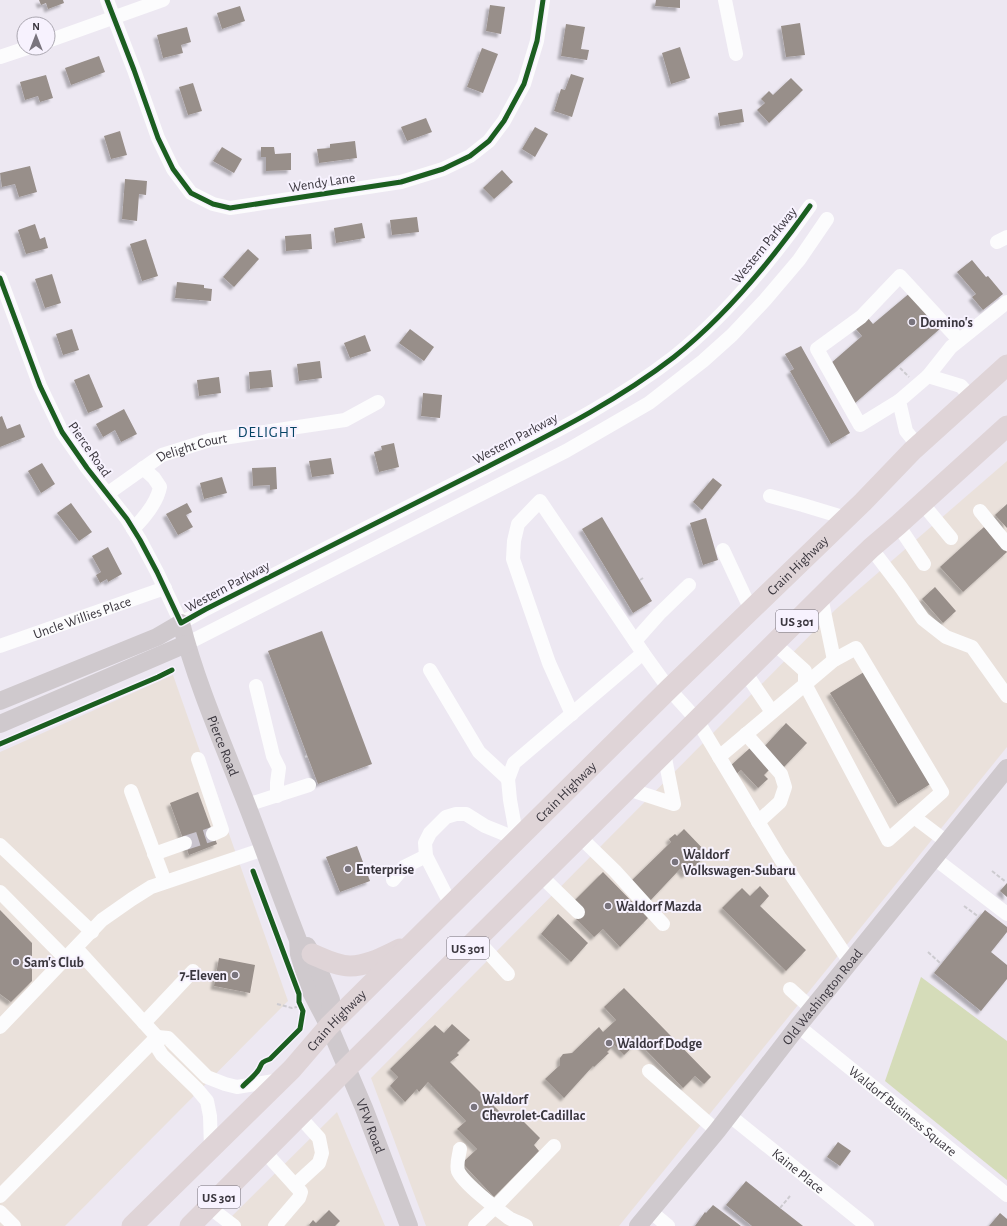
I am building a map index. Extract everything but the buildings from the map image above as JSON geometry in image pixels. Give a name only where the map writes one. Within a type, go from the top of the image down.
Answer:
[{"type":"highway","name":"Crain Highway","points":[[132,1226],[280,1080],[329,1026],[670,688],[846,518],[918,446],[1007,364]]},
{"type":"highway","name":"US 301","points":[[190,1226],[820,597],[871,548],[1007,426]]},
{"type":"highway","points":[[305,947],[336,964],[350,966],[378,960],[414,943]]},
{"type":"main road","name":"Pierce Road","points":[[181,623],[186,644],[209,709],[264,849],[305,947],[331,1000],[329,1026]]},
{"type":"main road","name":"Western Parkway","points":[[0,701],[158,637],[181,623]]},
{"type":"main road","points":[[0,724],[186,644]]},
{"type":"main road","name":"Old Washington Road","points":[[638,1226],[717,1131],[798,1026],[1007,768]]},
{"type":"main road","name":"VFW Road","points":[[329,1026],[370,1122],[409,1226]]},
{"type":"street","name":"Wendy Lane","points":[[107,0],[158,138],[173,169],[192,193],[213,204],[230,208],[401,182],[443,169],[470,156],[489,141],[504,122],[524,84],[537,41],[544,0]]},
{"type":"street","points":[[56,38],[162,0]]},
{"type":"street","points":[[725,0],[736,54]]},
{"type":"street","points":[[0,57],[16,52]]},
{"type":"street","name":"Western Parkway","points":[[181,623],[609,402],[674,357],[712,324],[785,242],[810,206]]},
{"type":"street","points":[[186,644],[566,451],[649,403],[703,361],[732,335],[765,300],[799,260],[827,219]]},
{"type":"street","points":[[959,340],[900,276],[860,316],[817,349],[860,424],[899,401],[928,376],[951,347],[1007,302]]},
{"type":"street","name":"Pierce Road","points":[[0,278],[40,386],[62,432],[87,468],[133,528],[165,588],[181,623]]},
{"type":"street","points":[[928,376],[962,386],[971,397]]},
{"type":"street","points":[[899,401],[906,431],[918,446]]},
{"type":"street","name":"Delight Court","points":[[107,494],[162,455],[210,440],[345,420],[378,402]]},
{"type":"street","points":[[133,528],[145,518],[158,496],[160,487],[154,478],[143,468]]},
{"type":"street","points":[[770,496],[846,518]]},
{"type":"street","points":[[572,714],[549,663],[513,559],[514,541],[518,524],[540,501],[643,654],[697,720],[780,858],[850,962]]},
{"type":"street","points":[[922,503],[951,538]]},
{"type":"street","points":[[980,511],[1007,544]]},
{"type":"street","points":[[898,525],[924,564]]},
{"type":"street","points":[[871,548],[923,619],[946,637],[972,647],[1007,696]]},
{"type":"street","points":[[723,550],[751,610]]},
{"type":"street","points":[[634,641],[689,585]]},
{"type":"street","name":"Uncle Willies Place","points":[[0,646],[165,588]]},
{"type":"street","points":[[820,597],[834,660]]},
{"type":"street","points":[[719,757],[805,684],[834,660],[856,648],[942,792],[888,840],[805,684],[805,671],[774,643]]},
{"type":"street","points":[[518,840],[510,800],[508,779],[514,763],[643,654]]},
{"type":"street","points":[[430,670],[479,752],[508,779]]},
{"type":"street","points":[[746,672],[772,712]]},
{"type":"street","points":[[256,686],[274,756],[279,768],[273,797]]},
{"type":"street","points":[[746,734],[781,774],[785,787],[780,802],[758,822]]},
{"type":"street","points":[[628,789],[674,804],[664,753]]},
{"type":"street","points":[[198,759],[222,830],[213,834]]},
{"type":"street","points":[[247,805],[309,785]]},
{"type":"street","points":[[131,791],[165,882]]},
{"type":"street","points":[[451,905],[426,856],[425,843],[430,833],[446,817],[456,814],[466,814],[485,826],[518,840]]},
{"type":"street","points":[[914,817],[947,842]]},
{"type":"street","points":[[580,837],[615,871],[663,924]]},
{"type":"street","points":[[154,854],[185,843]]},
{"type":"street","points":[[0,845],[92,932]]},
{"type":"street","points":[[0,1027],[102,920],[132,899],[151,887],[264,849]]},
{"type":"street","points":[[393,880],[404,868],[426,856]]},
{"type":"street","points":[[934,858],[1007,914]]},
{"type":"street","points":[[541,876],[578,912]]},
{"type":"street","points":[[0,892],[65,958]]},
{"type":"street","points":[[476,940],[508,974]]},
{"type":"street","points":[[76,948],[158,1037],[168,1038],[207,1077],[237,1087],[280,1080]]},
{"type":"street","points":[[144,1023],[193,971]]},
{"type":"street","points":[[790,989],[812,1009]]},
{"type":"street","name":"Waldorf Business Square","points":[[798,1026],[1007,1196]]},
{"type":"street","points":[[158,1037],[156,1047],[162,1055],[197,1089],[207,1101],[210,1116],[211,1149]]},
{"type":"street","points":[[0,1196],[158,1037]]},
{"type":"street","points":[[649,1071],[717,1131]]},
{"type":"street","name":"Kaine Place","points":[[729,1115],[867,1226]]},
{"type":"street","points":[[295,1185],[319,1163],[322,1153],[319,1138],[299,1116]]},
{"type":"street","points":[[475,1226],[554,1146]]},
{"type":"street","points":[[460,1149],[457,1166],[459,1172],[495,1207],[510,1218],[526,1226]]},
{"type":"street","points":[[264,1151],[301,1192],[299,1198],[275,1226]]},
{"type":"street","points":[[208,1207],[234,1226]]},
{"type":"street","points":[[650,1211],[668,1226]]},
{"type":"street","points":[[0,1212],[14,1226]]},
{"type":"path","points":[[992,871],[1006,882]]},
{"type":"path","points":[[964,906],[979,917]]},
{"type":"path","points":[[928,952],[940,963]]},
{"type":"path","points":[[277,1004],[292,1008],[301,1006]]},
{"type":"path","points":[[780,1208],[790,1196]]},
{"type":"shaded area","points":[[1007,461],[1007,747],[619,1226],[426,1226],[371,1078],[835,610]]},
{"type":"shaded area","points":[[173,675],[288,1001],[65,1226],[0,1226],[0,752]]},
{"type":"shaded area","points":[[337,1112],[385,1226],[222,1226]]},
{"type":"green space","points":[[921,977],[1007,1041],[1007,1180],[885,1081]]},
{"type":"tunnel","points":[[185,843],[213,834]]},
{"type":"cycle path","points":[[107,0],[158,138],[173,169],[191,193],[213,204],[230,208],[401,182],[443,169],[470,156],[489,141],[504,121],[524,84],[537,41],[543,0]]},
{"type":"cycle path","points":[[0,278],[40,386],[62,432],[87,468],[127,519],[157,572],[181,623],[533,443],[582,417],[629,389],[674,357],[693,341],[730,305],[764,267],[810,206]]},
{"type":"cycle path","points":[[0,744],[172,670]]},
{"type":"cycle path","points":[[243,1086],[259,1070],[262,1063],[270,1059],[300,1029],[303,1011],[299,1002],[299,994],[253,871]]},
{"type":"place","name":"Domino's","points":[[912,322]]},
{"type":"place","name":"Waldorf Volkswagen-Subaru","points":[[675,862]]},
{"type":"place","name":"Enterprise","points":[[348,869]]},
{"type":"place","name":"Waldorf Mazda","points":[[608,906]]},
{"type":"place","name":"Sam's Club","points":[[16,962]]},
{"type":"place","name":"7-Eleven","points":[[235,975]]},
{"type":"place","name":"Waldorf Dodge","points":[[609,1043]]},
{"type":"place","name":"Waldorf Chevrolet-Cadillac","points":[[474,1107]]},
{"type":"district","name":"DELIGHT","points":[[268,432]]}]
